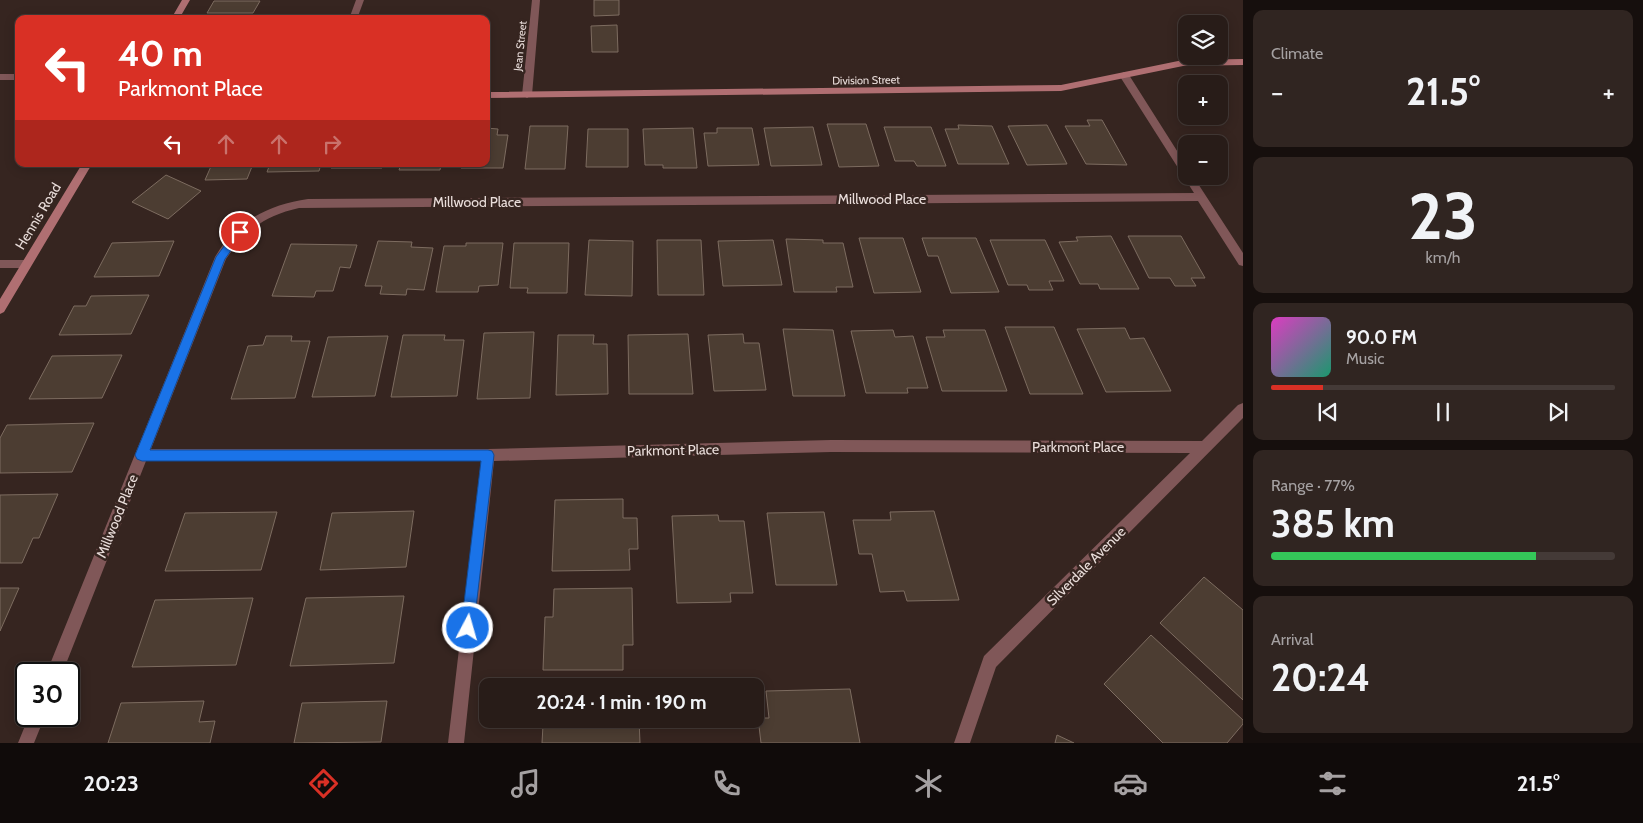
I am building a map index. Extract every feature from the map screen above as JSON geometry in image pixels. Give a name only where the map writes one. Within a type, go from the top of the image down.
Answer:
[{"type":"street","points":[[177,15],[186,0]]},
{"type":"street","points":[[354,15],[360,0]]},
{"type":"street","name":"Jean Street","points":[[527,95],[536,0]]},
{"type":"street","name":"Division Street","points":[[490,95],[1061,88],[1183,63],[1243,62]]},
{"type":"street","points":[[1124,76],[1178,160]]},
{"type":"street","name":"Hennis Road","points":[[0,309],[85,167]]},
{"type":"street","points":[[1194,185],[1243,262]]},
{"type":"street","name":"Millwood Place","points":[[59,662],[221,257],[240,232],[286,206],[327,202],[1202,197]]},
{"type":"street","name":"Silverdale Avenue","points":[[962,743],[990,662],[1243,409]]},
{"type":"street","name":"Parkmont Place","points":[[142,455],[488,455],[832,446],[1204,448]]},
{"type":"street","points":[[456,743],[488,455]]},
{"type":"street","points":[[26,743],[33,727]]},
{"type":"lane","points":[[0,77],[15,77]]},
{"type":"lane","points":[[0,264],[27,264]]},
{"type":"building","points":[[594,0],[619,0],[619,15],[594,16]]},
{"type":"building","points":[[214,1],[260,1],[253,13],[207,13]]},
{"type":"building","points":[[617,25],[618,52],[592,52],[591,26]]},
{"type":"building","points":[[1087,120],[1102,120],[1127,165],[1086,164],[1065,126],[1090,126]]},
{"type":"building","points":[[827,124],[866,124],[879,166],[839,167]]},
{"type":"building","points":[[958,125],[992,126],[1009,164],[958,164],[945,129],[959,129]]},
{"type":"building","points":[[1047,125],[1067,164],[1027,165],[1008,126]]},
{"type":"building","points":[[530,126],[568,126],[565,169],[525,169]]},
{"type":"building","points":[[813,127],[822,165],[771,166],[764,128]]},
{"type":"building","points":[[884,127],[931,127],[946,166],[917,166],[914,161],[895,161]]},
{"type":"building","points":[[490,128],[498,129],[497,135],[508,135],[503,168],[461,168],[490,167]]},
{"type":"building","points":[[693,128],[697,168],[663,168],[663,165],[645,165],[643,129]]},
{"type":"building","points":[[717,128],[752,128],[759,165],[708,166],[704,133],[717,133]]},
{"type":"building","points":[[588,129],[628,129],[628,167],[586,167]]},
{"type":"building","points":[[211,167],[252,167],[247,179],[205,180]]},
{"type":"building","points":[[269,167],[320,167],[319,171],[267,172]]},
{"type":"building","points":[[331,167],[382,167],[382,168]]},
{"type":"building","points":[[400,167],[440,167],[440,170],[399,170]]},
{"type":"building","points":[[166,175],[201,191],[168,219],[132,202]]},
{"type":"building","points":[[1111,236],[1139,289],[1100,289],[1098,284],[1080,284],[1059,242],[1078,241],[1076,237]]},
{"type":"building","points":[[1128,236],[1181,236],[1205,278],[1191,278],[1196,286],[1175,286],[1170,278],[1149,278]]},
{"type":"building","points":[[859,238],[903,238],[921,292],[874,293]]},
{"type":"building","points":[[922,238],[976,238],[999,292],[951,293],[938,256],[928,256]]},
{"type":"building","points":[[786,239],[823,240],[823,243],[843,243],[853,287],[836,287],[837,292],[794,292]]},
{"type":"building","points":[[589,240],[633,241],[632,296],[585,295]]},
{"type":"building","points":[[657,240],[701,240],[704,295],[658,295]]},
{"type":"building","points":[[773,240],[782,285],[723,286],[718,241]]},
{"type":"building","points":[[990,240],[1045,240],[1064,281],[1049,281],[1053,290],[1029,290],[1027,285],[1008,285]]},
{"type":"building","points":[[174,241],[159,276],[94,277],[112,243]]},
{"type":"building","points":[[378,241],[412,242],[411,247],[433,248],[424,290],[407,289],[406,295],[380,294],[382,286],[365,286]]},
{"type":"building","points":[[466,243],[503,243],[498,285],[479,286],[478,292],[436,292],[444,246],[466,246]]},
{"type":"building","points":[[514,243],[569,243],[567,293],[527,293],[528,288],[510,288]]},
{"type":"building","points":[[291,244],[357,245],[350,268],[340,267],[333,291],[316,291],[314,297],[272,296]]},
{"type":"building","points":[[149,295],[131,334],[59,335],[74,306],[86,306],[91,296]]},
{"type":"building","points":[[1005,327],[1054,327],[1083,394],[1030,394]]},
{"type":"building","points":[[1125,328],[1130,339],[1144,338],[1171,391],[1106,392],[1077,329]]},
{"type":"building","points":[[783,329],[833,330],[845,396],[793,396]]},
{"type":"building","points":[[893,330],[895,337],[913,336],[928,388],[907,388],[908,393],[866,393],[851,331]]},
{"type":"building","points":[[943,330],[985,330],[1007,391],[942,391],[926,337],[945,337]]},
{"type":"building","points":[[534,332],[530,398],[477,399],[484,333]]},
{"type":"building","points":[[688,334],[693,394],[629,394],[628,335]]},
{"type":"building","points":[[743,334],[744,343],[759,343],[766,390],[714,391],[708,335]]},
{"type":"building","points":[[403,335],[445,335],[444,340],[464,340],[457,396],[391,397]]},
{"type":"building","points":[[558,335],[594,335],[593,344],[607,344],[608,394],[556,395]]},
{"type":"building","points":[[266,336],[292,336],[291,341],[310,341],[295,398],[231,399],[248,346],[263,345]]},
{"type":"building","points":[[388,336],[375,396],[312,397],[328,337]]},
{"type":"building","points":[[122,355],[102,398],[29,399],[52,356]]},
{"type":"building","points":[[94,423],[72,472],[0,473],[0,438],[7,425]]},
{"type":"building","points":[[58,494],[39,538],[33,538],[22,563],[0,563],[0,495]]},
{"type":"building","points":[[623,499],[623,518],[637,518],[638,549],[629,549],[630,570],[552,571],[555,500]]},
{"type":"building","points":[[414,511],[406,567],[320,570],[332,513]]},
{"type":"building","points":[[934,511],[959,600],[907,601],[904,591],[880,592],[872,554],[859,554],[853,520],[891,520],[890,512]]},
{"type":"building","points":[[277,512],[261,570],[165,571],[185,513]]},
{"type":"building","points":[[824,512],[837,585],[776,585],[767,513]]},
{"type":"building","points":[[718,515],[719,521],[744,521],[753,593],[730,593],[731,602],[677,603],[672,516]]},
{"type":"building","points":[[1204,577],[1243,610],[1243,700],[1160,623]]},
{"type":"building","points":[[0,588],[19,588],[0,631]]},
{"type":"building","points":[[632,588],[633,645],[623,645],[623,670],[543,670],[545,617],[553,617],[554,589]]},
{"type":"building","points":[[404,596],[394,663],[290,666],[306,598]]},
{"type":"building","points":[[253,598],[236,665],[132,667],[155,600]]},
{"type":"building","points":[[1151,635],[1243,720],[1243,724],[1227,743],[1163,743],[1104,684]]},
{"type":"building","points":[[850,689],[860,743],[761,743],[759,728],[764,728],[764,718],[769,718],[766,691]]},
{"type":"building","points":[[204,701],[199,722],[215,721],[210,743],[108,743],[121,703]]},
{"type":"building","points":[[387,701],[381,742],[294,743],[302,703]]},
{"type":"building","points":[[543,728],[639,728],[640,743],[542,743]]},
{"type":"building","points":[[1057,735],[1074,743],[1055,743]]},
{"type":"route","points":[[240,232],[221,257],[142,455],[488,455],[468,628]]}]
